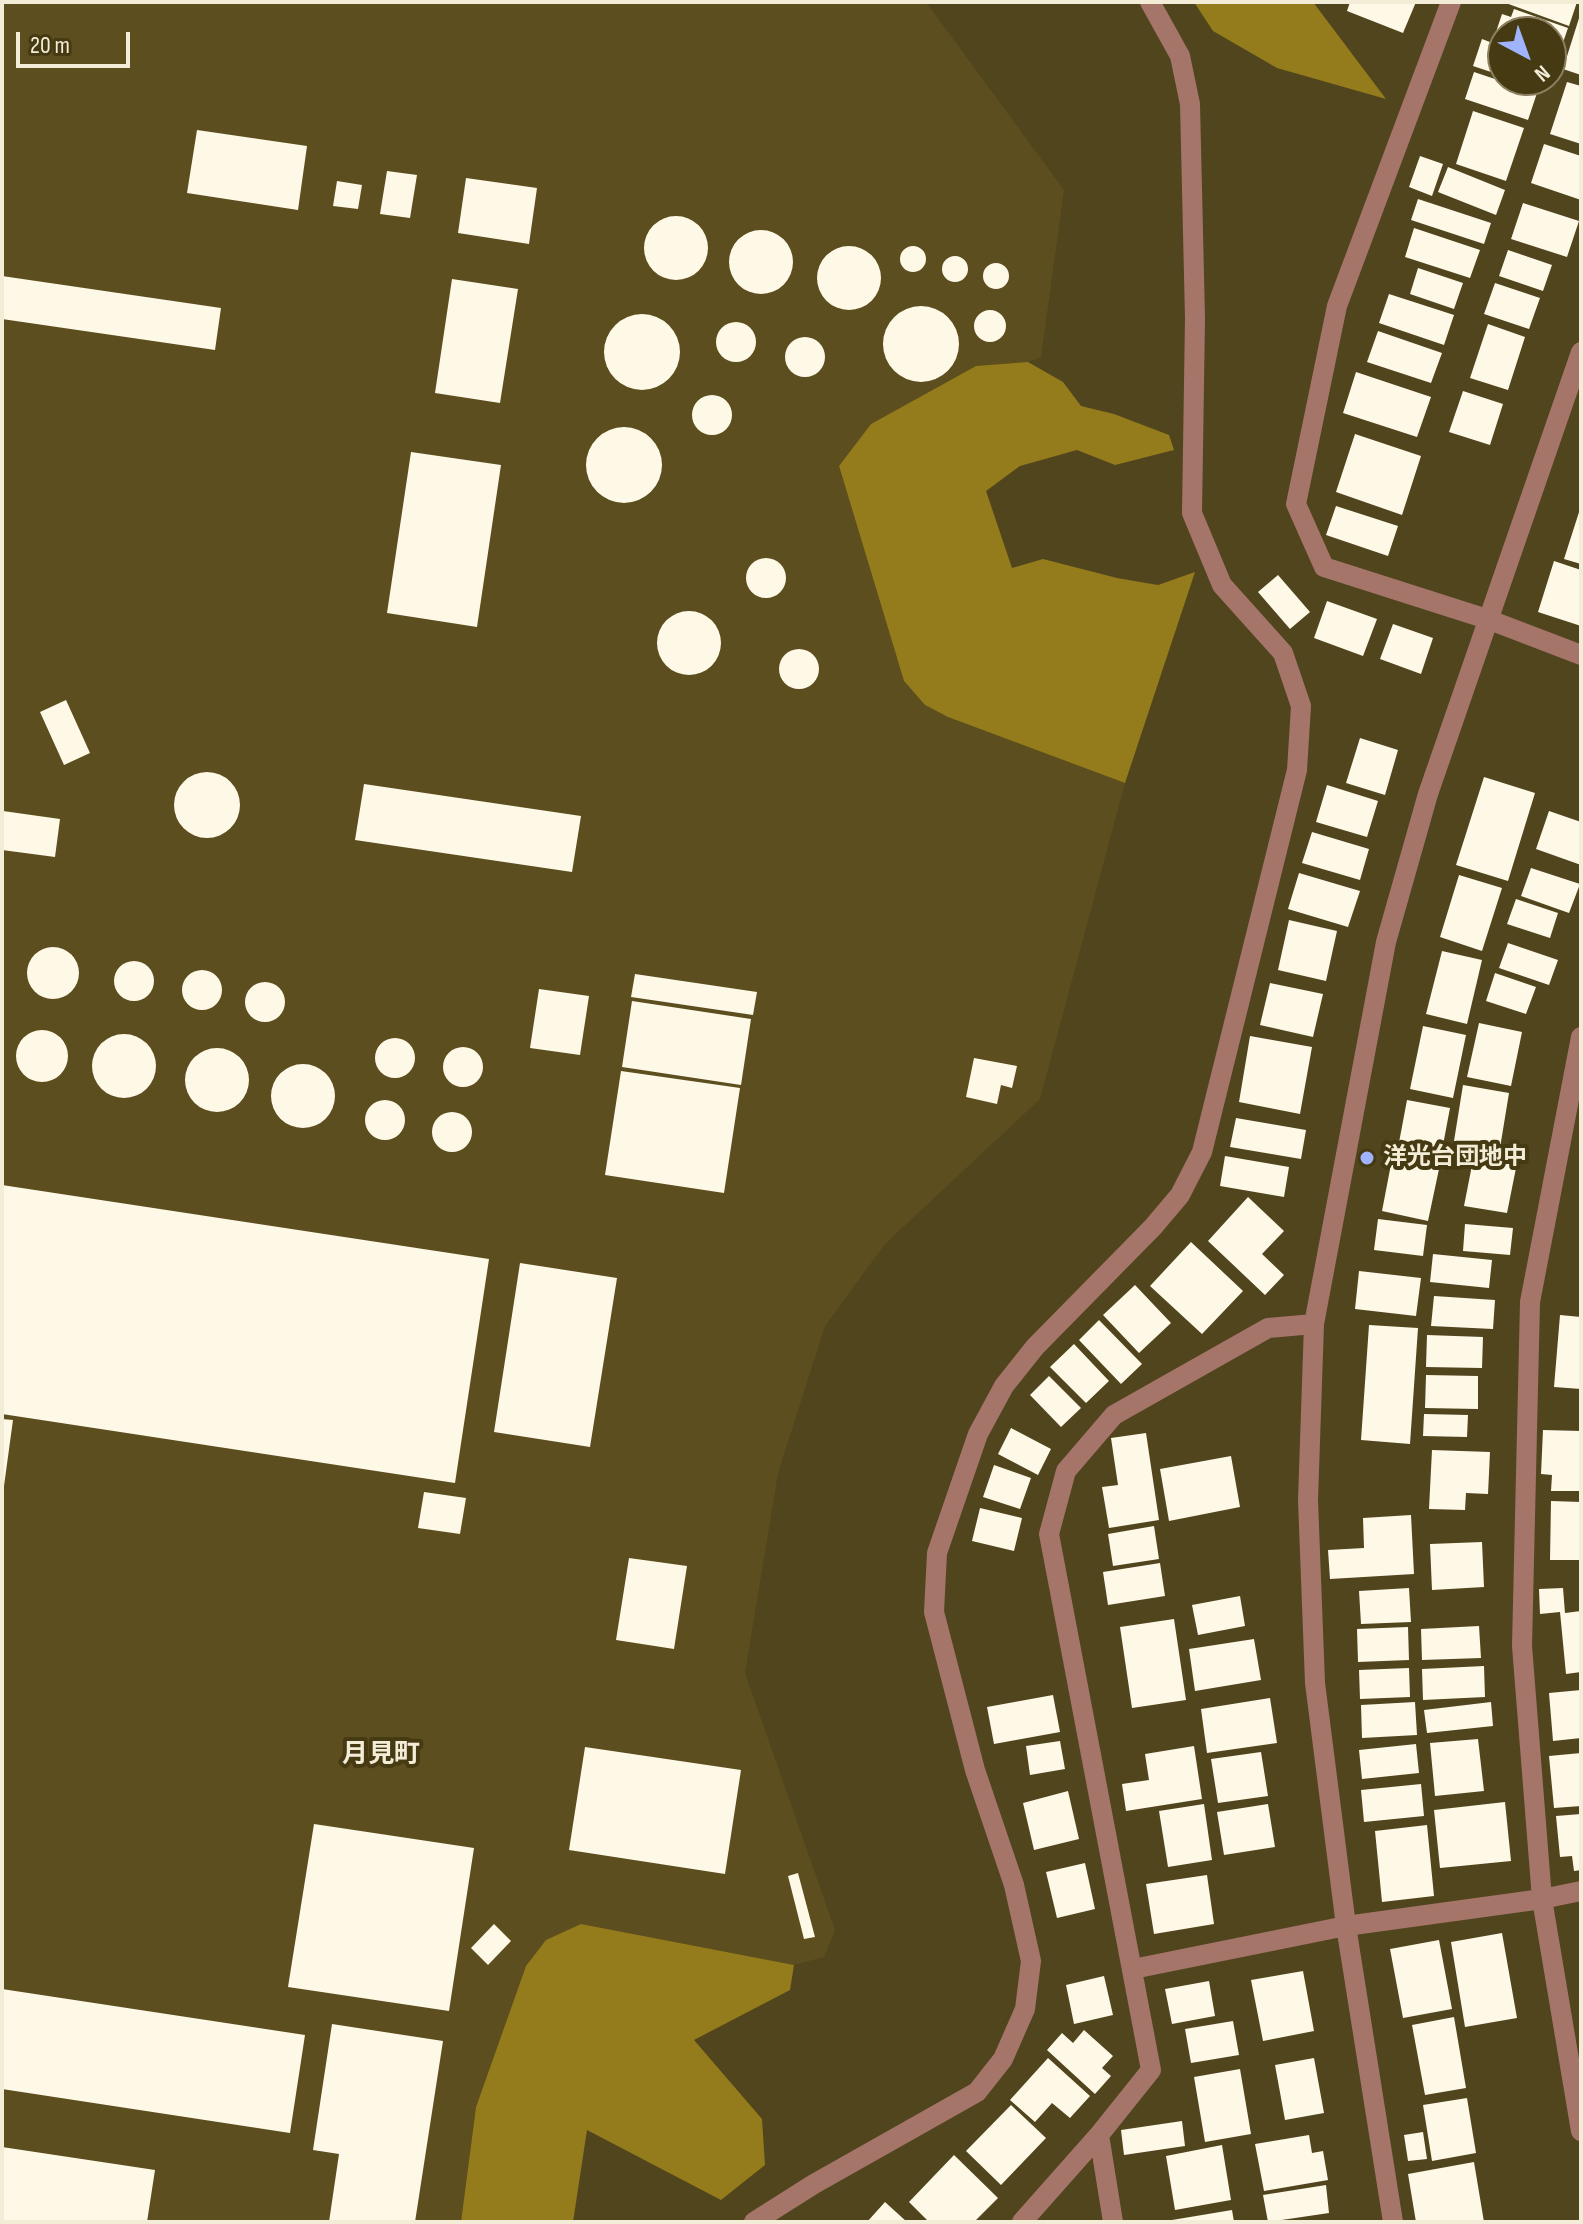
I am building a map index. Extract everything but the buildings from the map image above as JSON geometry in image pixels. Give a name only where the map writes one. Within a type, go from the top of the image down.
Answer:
[{"type":"street","points":[[754,2222],[814,2184],[977,2092],[1003,2059],[1025,2009],[1031,1961],[1014,1885],[975,1770],[934,1612],[937,1553],[978,1434],[1004,1386],[1035,1347],[1153,1227],[1180,1195],[1202,1152],[1297,770],[1301,706],[1283,653],[1222,585],[1192,513],[1195,318],[1190,104],[1180,56],[1150,2]]},
{"type":"street","points":[[1451,2],[1337,306],[1296,504],[1324,567],[1487,619],[1581,655]]},
{"type":"street","points":[[1393,2222],[1346,1926],[1315,1683],[1308,1500],[1314,1324],[1386,942],[1428,794],[1581,352]]},
{"type":"street","points":[[1581,1037],[1530,1302],[1522,1646],[1542,1899],[1581,2131]]},
{"type":"street","points":[[1022,2222],[1099,2135],[1151,2070],[1049,1534],[1066,1471],[1114,1415],[1268,1328],[1314,1324]]},
{"type":"street","points":[[1133,1969],[1346,1926],[1581,1891]]},
{"type":"street","points":[[1099,2135],[1113,2222]]},
{"type":"shaded area","points":[[2,2],[926,2],[1064,190],[1041,357],[1028,362],[976,366],[871,424],[839,467],[904,681],[925,705],[948,717],[1125,783],[1040,1099],[885,1244],[825,1326],[778,1473],[745,1673],[835,1930],[824,1957],[794,1965],[581,1924],[526,1966],[476,2107],[461,2222],[2,2222]]},
{"type":"shaded area","points":[[1194,2],[1313,2],[1386,99],[1277,68],[1213,31]]},
{"type":"shaded area","points":[[1028,362],[1063,382],[1081,406],[1114,414],[1169,435],[1174,450],[1115,465],[1077,450],[1020,466],[986,491],[1012,568],[1043,559],[1158,585],[1195,572],[1125,783],[948,717],[925,705],[904,681],[839,466],[871,424],[976,366]]},
{"type":"shaded area","points":[[581,1924],[794,1965],[790,1990],[694,2040],[762,2119],[765,2165],[721,2200],[587,2130],[573,2222],[461,2222],[476,2107],[526,1966],[546,1940]]},
{"type":"place","name":"洋光台団地中","points":[[1367,1158]]},
{"type":"district","name":"月見町","points":[[381,1755]]}]
